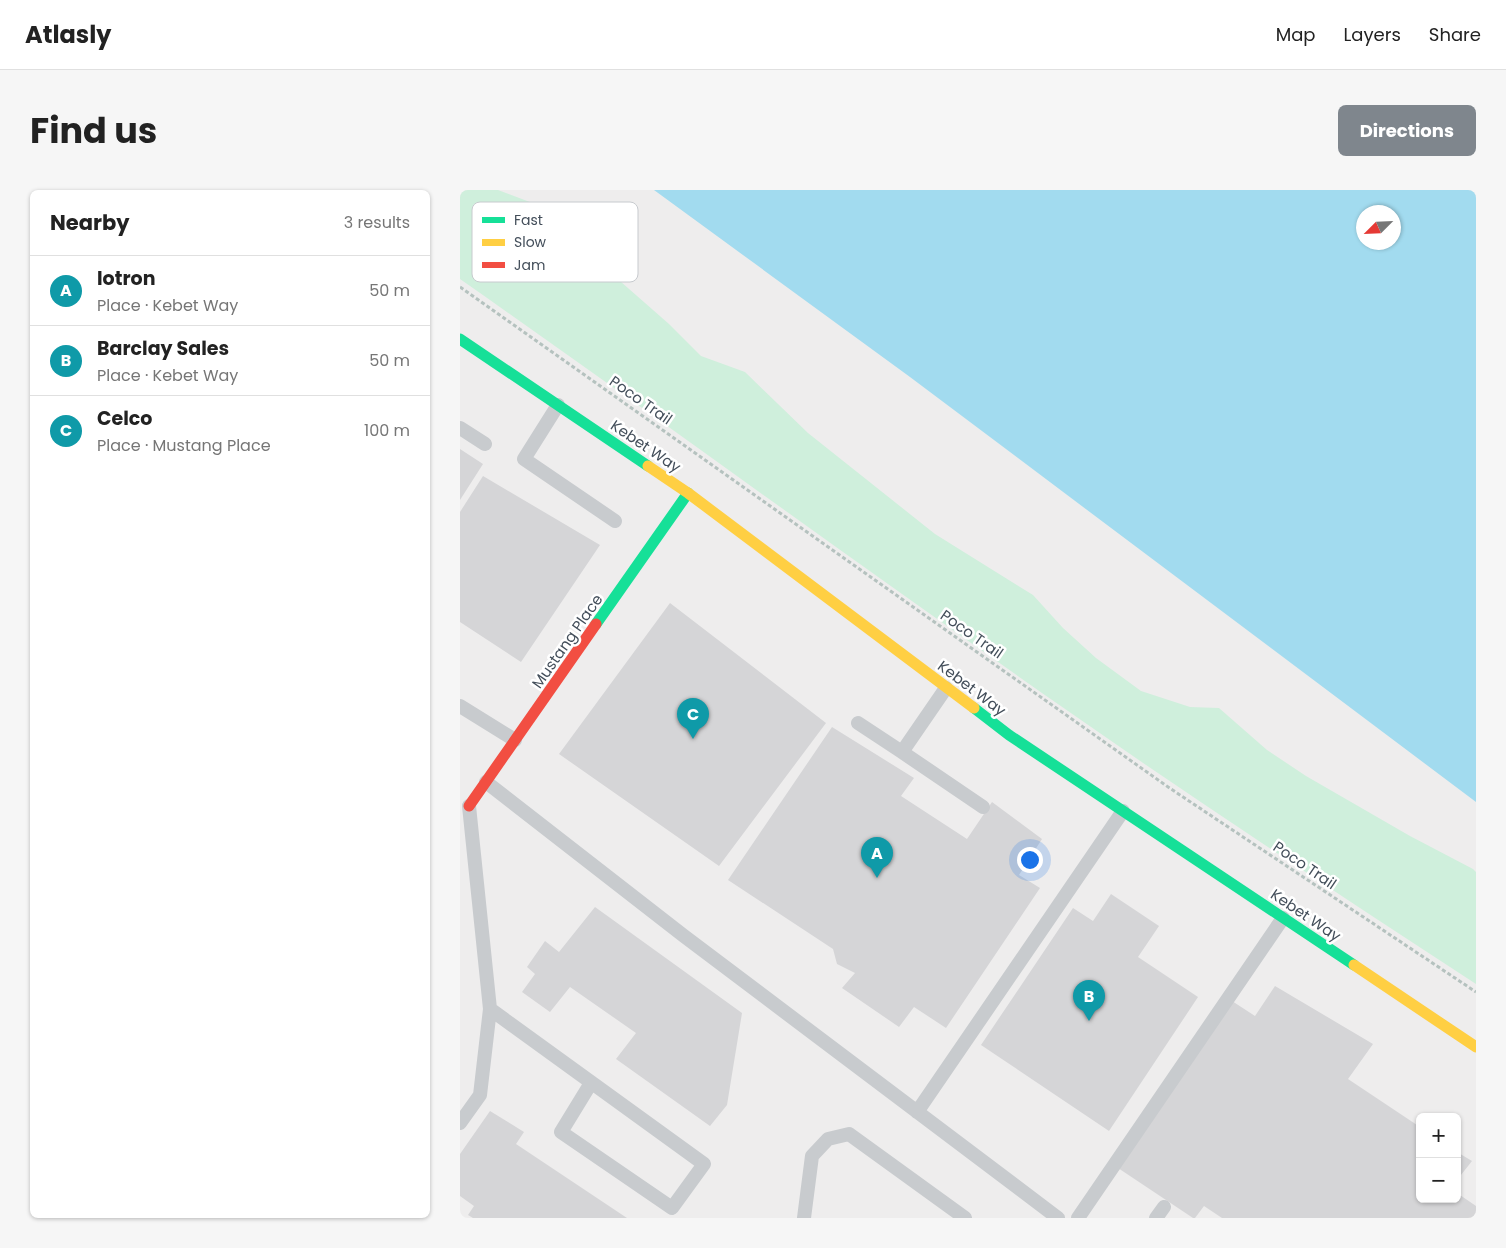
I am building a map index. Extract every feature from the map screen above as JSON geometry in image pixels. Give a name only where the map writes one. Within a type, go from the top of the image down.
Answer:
[{"type":"street","name":"Kebet Way","points":[[460,339],[688,493],[1009,735],[1476,1047]]},
{"type":"street","name":"Mustang Place","points":[[469,806],[688,493]]},
{"type":"lane","points":[[558,405],[524,459],[615,521]]},
{"type":"lane","points":[[460,428],[485,444]]},
{"type":"lane","points":[[902,752],[946,688]]},
{"type":"lane","points":[[460,706],[515,740]]},
{"type":"lane","points":[[858,722],[983,807]]},
{"type":"lane","points":[[486,782],[684,936],[1058,1218]]},
{"type":"lane","points":[[460,1123],[480,1095],[490,1009],[469,806]]},
{"type":"lane","points":[[917,1112],[1123,811]]},
{"type":"lane","points":[[1078,1218],[1283,918]]},
{"type":"lane","points":[[490,1009],[704,1164],[672,1208],[561,1132],[591,1084]]},
{"type":"lane","points":[[804,1218],[812,1156],[828,1140],[849,1134],[965,1218]]},
{"type":"path","name":"Poco Trail","points":[[460,287],[1171,789],[1476,992]]},
{"type":"green space","points":[[460,190],[498,190],[530,202],[472,202],[472,282],[621,282],[669,324],[701,356],[745,372],[808,433],[935,534],[1033,595],[1063,628],[1096,658],[1141,691],[1190,707],[1219,708],[1267,750],[1306,776],[1410,836],[1473,869],[1476,872],[1476,984],[1118,746],[460,279]]},
{"type":"water","points":[[654,190],[1476,190],[1476,802],[910,377]]},
{"type":"building","points":[[460,449],[483,464],[460,500]]},
{"type":"building","points":[[483,476],[600,545],[521,662],[460,622],[460,512]]},
{"type":"building","points":[[670,603],[826,723],[719,866],[559,754]]},
{"type":"building","points":[[832,727],[914,778],[901,796],[967,839],[992,802],[1042,839],[1019,875],[1040,888],[946,1028],[914,1007],[899,1027],[842,988],[855,973],[837,964],[833,949],[728,880]]},
{"type":"building","points":[[1111,894],[1159,926],[1138,957],[1198,997],[1109,1131],[981,1045],[1073,908],[1093,921]]},
{"type":"building","points":[[595,907],[742,1013],[727,1105],[710,1126],[616,1059],[636,1033],[570,987],[550,1012],[522,992],[535,974],[527,967],[545,941],[559,952]]},
{"type":"building","points":[[1275,986],[1373,1044],[1348,1079],[1416,1124],[1416,1203],[1461,1203],[1461,1196],[1476,1206],[1476,1218],[1222,1218],[1204,1206],[1193,1218],[1118,1168],[1232,1001],[1255,1016]]},
{"type":"building","points":[[490,1111],[524,1132],[516,1144],[627,1218],[473,1218],[468,1215],[474,1206],[460,1196],[460,1154]]},
{"type":"building","points":[[1461,1154],[1472,1161],[1461,1175]]},
{"type":"traffic: fast","points":[[460,339],[648,466]]},
{"type":"traffic: fast","points":[[596,624],[688,493]]},
{"type":"traffic: fast","points":[[974,708],[1009,735],[1354,965]]},
{"type":"traffic: slow","points":[[648,466],[688,493],[974,708]]},
{"type":"traffic: slow","points":[[1354,965],[1476,1047]]},
{"type":"traffic: jam","points":[[469,806],[596,624]]},
{"type":"place","name":"Celco","points":[[693,739]]},
{"type":"place","name":"Iotron","points":[[877,878]]},
{"type":"place","name":"Barclay Sales","points":[[1089,1021]]}]
